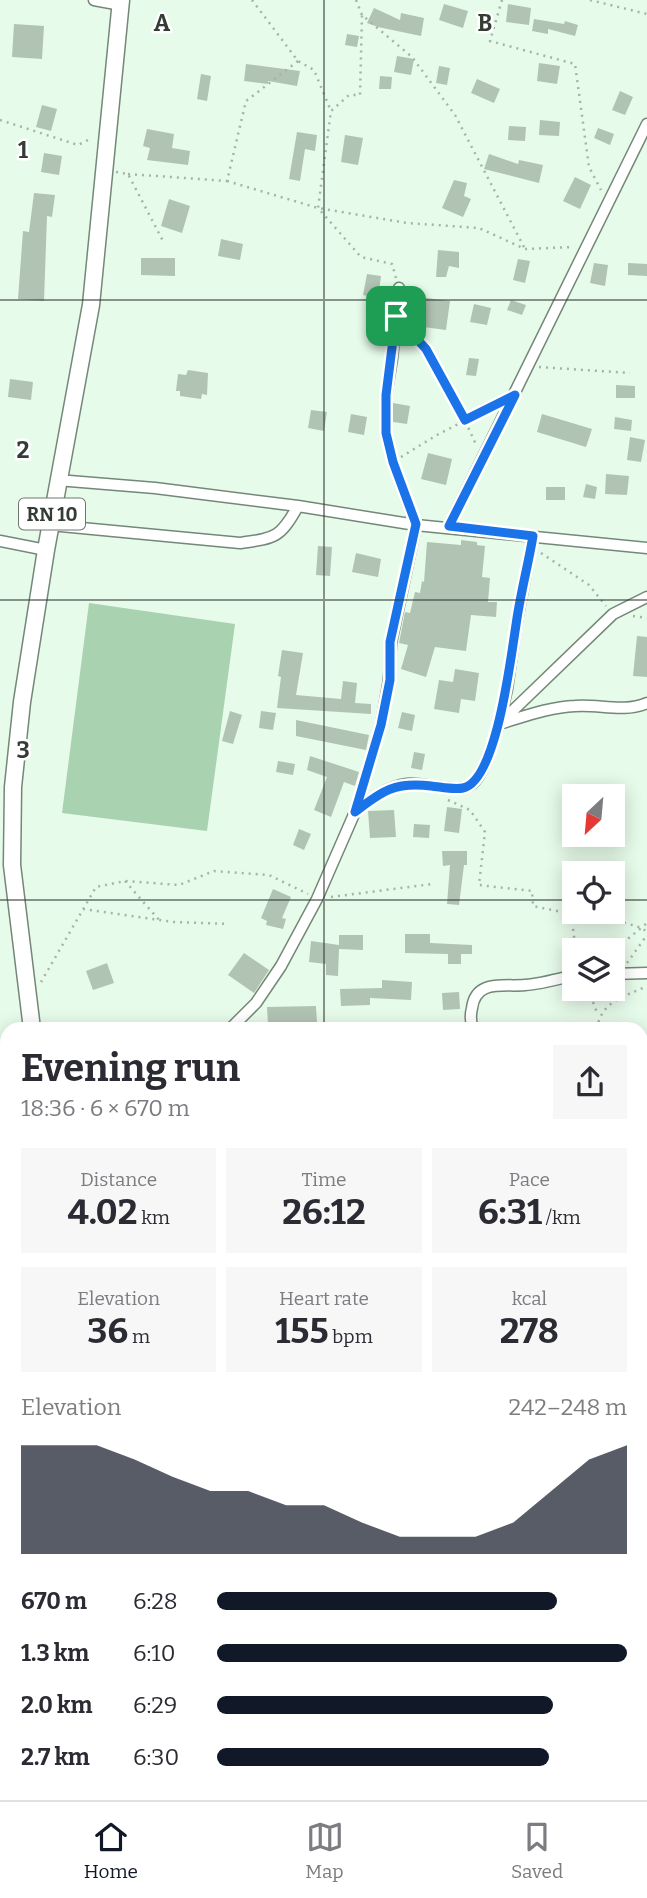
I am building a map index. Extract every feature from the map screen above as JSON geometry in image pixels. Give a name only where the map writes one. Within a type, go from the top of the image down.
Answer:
[{"type":"main road","name":"RN 10","points":[[31,1022],[12,865],[13,787],[22,702],[57,481],[90,304],[121,2]]},
{"type":"street","points":[[94,0],[121,2]]},
{"type":"street","points":[[449,526],[607,203],[641,144],[647,124]]},
{"type":"street","points":[[237,1022],[256,1003],[317,899],[355,812],[381,725],[390,680],[390,642],[416,524],[393,462],[386,433],[386,395],[399,288]]},
{"type":"street","points":[[57,481],[155,488],[298,506],[416,524],[449,526],[532,541],[647,548]]},
{"type":"street","points":[[50,525],[240,543],[270,539],[285,528],[298,506]]},
{"type":"street","points":[[0,541],[46,550]]},
{"type":"street","points":[[355,812],[382,791],[409,784],[464,788],[481,772],[499,724],[507,689],[532,541]]},
{"type":"street","points":[[499,724],[613,614],[647,597]]},
{"type":"street","points":[[499,724],[537,712],[571,706],[596,705],[621,709],[647,703]]},
{"type":"street","points":[[625,974],[647,973]]},
{"type":"street","points":[[471,1022],[473,997],[481,990],[562,978]]},
{"type":"path","points":[[252,0],[298,61],[314,70],[331,111],[318,208],[361,257],[392,264],[399,288]]},
{"type":"path","points":[[331,111],[349,95],[360,95],[362,15],[356,0]]},
{"type":"path","points":[[502,0],[490,41],[575,64],[589,167],[607,203]]},
{"type":"path","points":[[590,0],[647,14]]},
{"type":"path","points":[[362,15],[412,57],[455,115],[525,249]]},
{"type":"path","points":[[227,181],[246,101],[298,61]]},
{"type":"path","points":[[0,120],[78,145],[107,130]]},
{"type":"path","points":[[103,170],[227,181],[318,208],[407,223],[479,228],[525,249],[586,246]]},
{"type":"path","points":[[128,174],[163,241]]},
{"type":"path","points":[[396,316],[426,349],[465,420],[482,460]]},
{"type":"path","points":[[529,366],[630,373]]},
{"type":"path","points":[[393,462],[465,420],[515,395]]},
{"type":"path","points":[[532,541],[589,585],[613,614]]},
{"type":"path","points":[[438,787],[450,802],[470,810],[485,832],[479,885],[532,891],[533,905],[562,913]]},
{"type":"path","points":[[29,1003],[96,887],[125,881],[179,885],[214,871],[269,875],[317,899],[432,884]]},
{"type":"path","points":[[125,881],[159,920]]},
{"type":"path","points":[[83,909],[159,920],[229,924]]},
{"type":"path","points":[[625,923],[642,928],[647,933],[625,962]]},
{"type":"path","points":[[625,942],[647,923]]},
{"type":"path","points":[[599,1015],[614,1001],[647,986]]},
{"type":"path","points":[[593,1001],[599,1015],[598,1022]]},
{"type":"green space","points":[[89,603],[235,624],[207,831],[62,813]]},
{"type":"building","points":[[444,4],[468,11],[463,28],[439,20]]},
{"type":"building","points":[[508,4],[531,8],[529,25],[506,22]]},
{"type":"building","points":[[374,8],[400,20],[401,13],[424,18],[421,36],[367,23]]},
{"type":"building","points":[[534,19],[564,24],[565,21],[578,25],[575,36],[548,29],[548,34],[532,31]]},
{"type":"building","points":[[14,24],[44,26],[42,59],[12,57]]},
{"type":"building","points":[[347,34],[359,36],[357,47],[345,45]]},
{"type":"building","points":[[397,56],[414,59],[411,75],[394,72]]},
{"type":"building","points":[[539,63],[560,66],[557,84],[537,81]]},
{"type":"building","points":[[246,64],[300,71],[297,86],[268,81],[268,84],[244,81]]},
{"type":"building","points":[[439,66],[450,68],[447,85],[436,83]]},
{"type":"building","points":[[201,74],[211,76],[207,101],[197,99]]},
{"type":"building","points":[[380,76],[392,77],[391,89],[379,89]]},
{"type":"building","points":[[477,79],[500,89],[494,103],[471,93]]},
{"type":"building","points":[[620,91],[633,97],[625,115],[612,110]]},
{"type":"building","points":[[42,105],[57,109],[51,131],[36,127]]},
{"type":"building","points":[[540,120],[560,122],[559,136],[539,135]]},
{"type":"building","points":[[509,126],[526,127],[525,141],[508,140]]},
{"type":"building","points":[[598,128],[614,134],[610,145],[594,138]]},
{"type":"building","points":[[147,129],[174,134],[172,148],[190,151],[188,165],[147,160],[150,148],[143,146]]},
{"type":"building","points":[[297,132],[317,135],[315,151],[305,149],[300,181],[289,179]]},
{"type":"building","points":[[345,135],[363,138],[358,165],[341,162]]},
{"type":"building","points":[[44,153],[62,156],[59,175],[41,172]]},
{"type":"building","points":[[489,154],[518,164],[519,160],[543,165],[539,183],[484,169]]},
{"type":"building","points":[[575,177],[591,185],[580,209],[563,201]]},
{"type":"building","points":[[454,180],[467,183],[464,196],[471,199],[463,217],[442,208]]},
{"type":"building","points":[[34,193],[55,195],[52,217],[47,216],[44,301],[18,299],[23,231],[29,232]]},
{"type":"building","points":[[169,199],[190,206],[182,233],[161,226]]},
{"type":"building","points":[[221,239],[243,244],[240,260],[218,256]]},
{"type":"building","points":[[438,250],[459,252],[459,268],[449,266],[446,277],[436,277]]},
{"type":"building","points":[[141,258],[175,258],[175,276],[141,275]]},
{"type":"building","points":[[518,259],[530,261],[525,283],[513,280]]},
{"type":"building","points":[[594,263],[608,265],[605,286],[590,283]]},
{"type":"building","points":[[628,263],[647,264],[647,276],[628,275]]},
{"type":"building","points":[[367,274],[381,276],[378,298],[363,295]]},
{"type":"building","points":[[419,297],[450,301],[446,330],[416,326]]},
{"type":"building","points":[[511,300],[526,305],[522,315],[507,310]]},
{"type":"building","points":[[474,304],[491,308],[487,325],[470,322]]},
{"type":"building","points":[[469,358],[479,359],[476,376],[466,375]]},
{"type":"building","points":[[188,370],[208,373],[207,395],[202,394],[201,399],[180,396],[180,391],[176,391],[178,374],[186,375]]},
{"type":"building","points":[[10,379],[33,382],[31,400],[8,397]]},
{"type":"building","points":[[616,385],[635,386],[635,398],[616,398]]},
{"type":"building","points":[[393,403],[410,406],[407,424],[393,422]]},
{"type":"building","points":[[311,410],[327,412],[324,431],[308,428]]},
{"type":"building","points":[[351,414],[367,417],[364,435],[348,432]]},
{"type":"building","points":[[542,414],[592,429],[586,447],[537,432]]},
{"type":"building","points":[[615,417],[632,420],[631,431],[614,429]]},
{"type":"building","points":[[630,437],[645,440],[641,462],[627,460]]},
{"type":"building","points":[[428,453],[452,459],[446,485],[421,479]]},
{"type":"building","points":[[606,474],[629,476],[627,495],[605,494]]},
{"type":"building","points":[[586,484],[597,487],[595,499],[583,497]]},
{"type":"building","points":[[546,487],[565,487],[565,500],[546,500]]},
{"type":"building","points":[[461,540],[485,546],[482,577],[490,578],[488,602],[497,602],[496,617],[471,615],[466,651],[435,647],[426,677],[401,669],[408,645],[399,643],[405,612],[410,613],[415,592],[420,593],[422,581],[424,582],[427,542],[461,545]]},
{"type":"building","points":[[318,546],[332,547],[330,576],[316,575]]},
{"type":"building","points":[[356,553],[381,559],[378,577],[352,572]]},
{"type":"building","points":[[637,636],[647,637],[647,677],[633,676]]},
{"type":"building","points":[[282,650],[303,653],[296,695],[341,699],[343,681],[357,683],[355,703],[371,704],[371,714],[277,708]]},
{"type":"building","points":[[455,669],[479,673],[475,701],[461,699],[459,713],[434,709],[439,680],[453,682]]},
{"type":"building","points":[[230,711],[242,715],[233,744],[222,741]]},
{"type":"building","points":[[261,711],[276,713],[273,730],[259,728]]},
{"type":"building","points":[[402,712],[415,715],[412,731],[398,728]]},
{"type":"building","points":[[296,720],[369,735],[366,750],[296,736]]},
{"type":"building","points":[[414,752],[425,754],[422,770],[411,768]]},
{"type":"building","points":[[310,756],[359,772],[355,786],[344,782],[331,817],[314,810],[327,777],[307,770]]},
{"type":"building","points":[[278,761],[295,764],[293,775],[276,772]]},
{"type":"building","points":[[447,807],[462,809],[459,833],[444,831]]},
{"type":"building","points":[[394,810],[396,837],[370,838],[368,811]]},
{"type":"building","points":[[414,824],[430,825],[429,838],[413,837]]},
{"type":"building","points":[[299,829],[311,834],[304,850],[293,845]]},
{"type":"building","points":[[442,851],[467,851],[459,905],[447,904],[450,865],[443,866]]},
{"type":"building","points":[[273,889],[291,897],[282,918],[286,919],[283,929],[266,925],[267,921],[261,918]]},
{"type":"building","points":[[405,934],[430,934],[430,943],[472,945],[472,954],[461,954],[461,964],[448,964],[448,954],[405,953]]},
{"type":"building","points":[[339,935],[363,935],[363,950],[339,949],[338,976],[326,975],[326,964],[309,962],[311,941],[339,945]]},
{"type":"building","points":[[244,953],[269,970],[254,993],[228,975]]},
{"type":"building","points":[[107,963],[114,983],[93,990],[86,971]]},
{"type":"building","points":[[382,980],[412,982],[411,1000],[370,998],[370,1005],[341,1006],[340,989],[382,988]]},
{"type":"building","points":[[459,992],[460,1009],[443,1010],[442,993]]},
{"type":"building","points":[[316,1006],[317,1022],[268,1022],[267,1007]]},
{"type":"route","points":[[396,316],[426,349],[465,420],[515,395],[449,526],[533,536],[507,689],[499,724],[481,772],[464,788],[409,784],[382,791],[355,812],[381,725],[390,680],[390,642],[416,524],[393,462],[386,433],[386,395],[396,316]]}]
